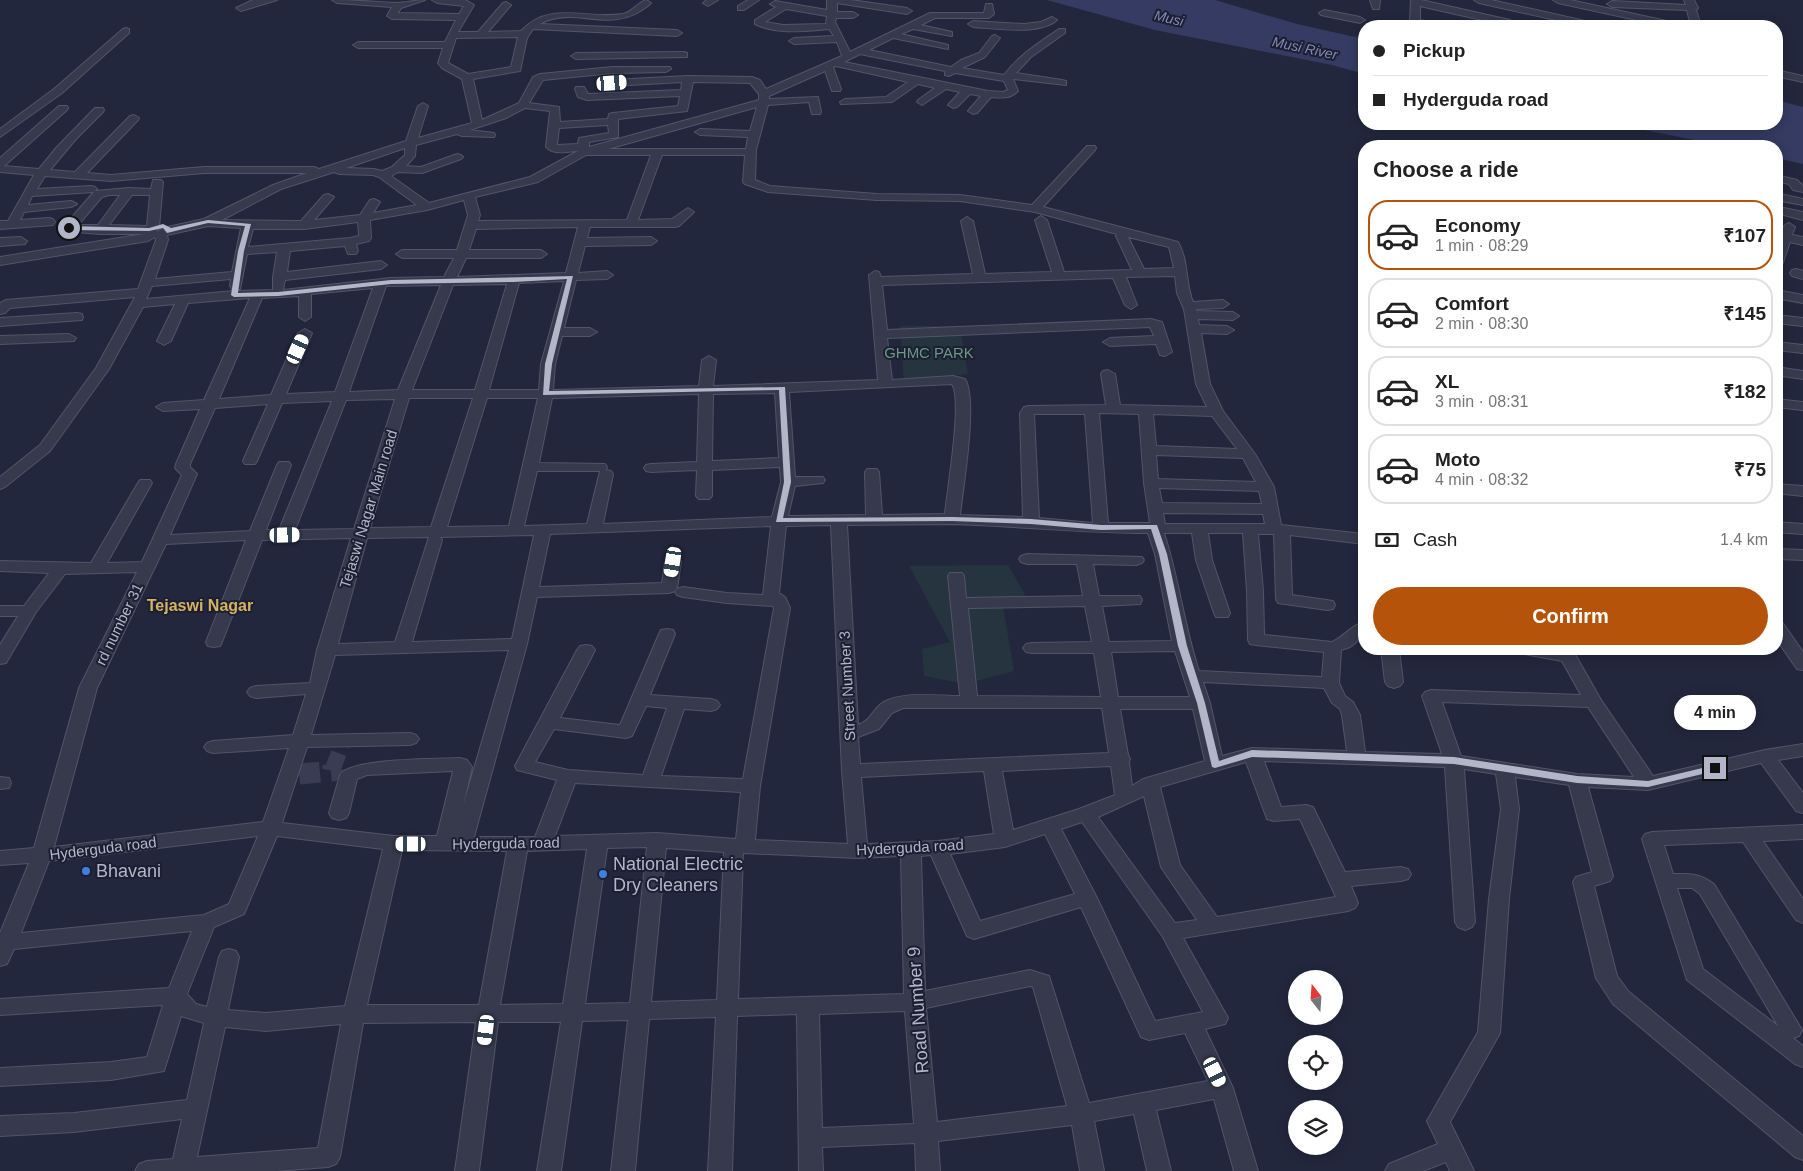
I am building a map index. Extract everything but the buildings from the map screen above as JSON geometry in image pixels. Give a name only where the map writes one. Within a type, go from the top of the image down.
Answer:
[{"type":"street","points":[[241,8],[256,2],[272,0]]},
{"type":"street","points":[[337,0],[383,3],[397,6],[420,0]]},
{"type":"street","points":[[429,17],[438,0],[468,4],[452,35],[443,63],[445,66],[467,77],[516,69],[527,30],[539,14],[545,11],[561,9],[620,17],[629,15],[646,4]]},
{"type":"street","points":[[741,8],[754,0]]},
{"type":"street","points":[[847,56],[830,22],[832,0],[857,2],[907,11]]},
{"type":"street","points":[[890,9],[898,0]]},
{"type":"street","points":[[1466,0],[1553,20]]},
{"type":"street","points":[[1479,0],[1504,3],[1571,20]]},
{"type":"street","points":[[1558,0],[1692,8]]},
{"type":"street","points":[[768,3],[832,15],[853,15]]},
{"type":"street","points":[[1329,4],[1323,15],[1360,20]]},
{"type":"street","points":[[1415,4],[1415,20]]},
{"type":"street","points":[[1415,4],[1465,20]]},
{"type":"street","points":[[1415,4],[1495,20]]},
{"type":"street","points":[[1603,4],[1620,13],[1650,20]]},
{"type":"street","points":[[482,34],[506,5]]},
{"type":"street","points":[[397,6],[392,16],[462,17]]},
{"type":"street","points":[[784,6],[758,22],[762,25],[773,26],[832,26]]},
{"type":"street","points":[[915,26],[930,13],[986,16],[989,14],[989,6]]},
{"type":"street","points":[[1620,13],[1692,8]]},
{"type":"street","points":[[155,192],[108,192],[98,194],[69,228],[157,231],[208,222],[304,225],[364,218],[427,207],[469,194],[534,180],[583,149],[764,98],[891,35],[915,26],[941,23],[1032,26],[1046,24],[1052,20]]},
{"type":"street","points":[[915,26],[950,34]]},
{"type":"street","points":[[452,35],[527,30],[677,33]]},
{"type":"street","points":[[0,134],[58,90],[126,31]]},
{"type":"street","points":[[1008,76],[1017,64],[1062,31]]},
{"type":"street","points":[[891,35],[945,47]]},
{"type":"street","points":[[933,84],[964,62],[982,55],[995,38]]},
{"type":"street","points":[[794,41],[840,39]]},
{"type":"street","points":[[358,45],[448,45]]},
{"type":"street","points":[[858,51],[954,70],[1062,83]]},
{"type":"street","points":[[570,74],[578,52],[684,55]]},
{"type":"street","points":[[666,74],[670,55]]},
{"type":"street","points":[[832,65],[988,94],[1005,95],[1013,91],[1008,76]]},
{"type":"street","points":[[832,65],[836,89]]},
{"type":"street","points":[[583,149],[583,140],[586,138],[614,135],[611,96],[613,70]]},
{"type":"street","points":[[524,105],[536,79],[544,76],[613,70],[666,74],[688,79],[752,80],[756,82],[764,98],[754,134],[748,167],[749,182],[768,189],[877,197],[960,198],[1174,245],[1181,272],[1183,293],[1190,310],[1194,329],[1203,384],[1216,412],[1248,454],[1266,487],[1278,530],[1284,599],[1327,605]]},
{"type":"street","points":[[1783,70],[1803,74]]},
{"type":"street","points":[[612,83],[666,74]]},
{"type":"street","points":[[1783,75],[1803,79]]},
{"type":"street","points":[[467,77],[478,125]]},
{"type":"street","points":[[554,124],[613,119],[683,109],[688,79]]},
{"type":"street","points":[[845,102],[888,100],[916,81]]},
{"type":"street","points":[[922,102],[944,86]]},
{"type":"street","points":[[580,89],[582,95],[587,98],[686,93]]},
{"type":"street","points":[[953,105],[968,90]]},
{"type":"street","points":[[973,111],[988,94]]},
{"type":"street","points":[[764,98],[814,99],[816,112]]},
{"type":"street","points":[[208,222],[277,187],[411,143],[478,125],[524,105],[548,106],[555,109],[551,147],[558,150],[583,149],[656,154],[752,152]]},
{"type":"street","points":[[383,175],[396,169],[410,156],[411,143],[423,106]]},
{"type":"street","points":[[2,171],[63,108]]},
{"type":"street","points":[[6,225],[19,209],[40,172],[70,138],[99,110]]},
{"type":"street","points":[[78,175],[134,118]]},
{"type":"street","points":[[450,132],[490,135]]},
{"type":"street","points":[[700,132],[754,134]]},
{"type":"street","points":[[1038,215],[1091,148]]},
{"type":"street","points":[[631,224],[656,154]]},
{"type":"street","points":[[396,169],[422,170],[457,156]]},
{"type":"street","points":[[2,171],[111,178],[204,170],[248,169],[374,172],[383,175],[427,207]]},
{"type":"street","points":[[0,484],[45,448],[102,369],[143,293],[162,240],[157,231],[155,192],[158,175]]},
{"type":"street","points":[[1783,180],[1793,182],[1797,188],[1803,189]]},
{"type":"street","points":[[28,193],[91,188]]},
{"type":"street","points":[[100,230],[130,192]]},
{"type":"street","name":"Tejaswi Nagar Main road","points":[[4,942],[206,922],[237,909],[294,774],[300,741],[317,688],[326,650],[403,394],[449,280],[462,254],[472,225],[474,215],[469,194]]},
{"type":"street","points":[[304,225],[328,197]]},
{"type":"street","points":[[1783,198],[1803,202]]},
{"type":"street","points":[[241,251],[283,254],[351,246],[365,238],[364,218],[374,202]]},
{"type":"street","points":[[19,209],[71,204]]},
{"type":"street","points":[[472,225],[675,223],[688,212]]},
{"type":"street","points":[[1784,212],[1803,216]]},
{"type":"street","points":[[1038,215],[1059,275]]},
{"type":"street","points":[[968,220],[980,278]]},
{"type":"street","points":[[6,225],[49,222]]},
{"type":"street","points":[[234,295],[241,251],[248,224]]},
{"type":"street","points":[[515,531],[532,467],[546,394],[548,364],[585,224]]},
{"type":"street","points":[[0,261],[144,238],[157,231]]},
{"type":"street","points":[[1783,240],[1787,232],[1803,241]]},
{"type":"street","points":[[1122,236],[1140,273]]},
{"type":"street","points":[[0,242],[21,241]]},
{"type":"street","points":[[580,242],[651,241]]},
{"type":"street","points":[[351,246],[354,268]]},
{"type":"street","points":[[278,294],[283,254]]},
{"type":"street","points":[[402,254],[541,254]]},
{"type":"street","points":[[279,277],[381,265]]},
{"type":"street","points":[[885,383],[875,278],[980,278],[1181,272]]},
{"type":"street","points":[[1118,274],[1131,304]]},
{"type":"street","points":[[0,310],[6,304],[85,296],[143,293],[238,275]]},
{"type":"street","points":[[143,293],[183,300],[234,295],[257,296],[381,283],[514,280],[607,275]]},
{"type":"street","points":[[402,648],[435,536],[481,394],[514,280]]},
{"type":"street","points":[[285,535],[340,398],[381,283]]},
{"type":"street","points":[[305,291],[305,317]]},
{"type":"street","points":[[1783,295],[1803,299]]},
{"type":"street","points":[[0,340],[66,343],[85,296]]},
{"type":"street","points":[[209,405],[257,296]]},
{"type":"street","points":[[164,341],[183,300]]},
{"type":"street","points":[[1190,310],[1223,304]]},
{"type":"street","points":[[1190,310],[1233,316]]},
{"type":"street","points":[[0,322],[77,317]]},
{"type":"street","points":[[1783,320],[1803,322]]},
{"type":"street","points":[[880,334],[1106,324],[1155,324],[1164,346],[1111,347],[1106,324]]},
{"type":"street","points":[[1194,329],[1227,330]]},
{"type":"street","points":[[557,332],[590,332]]},
{"type":"street","points":[[250,461],[305,333]]},
{"type":"street","points":[[1783,347],[1803,349]]},
{"type":"street","points":[[704,496],[706,390],[709,360]]},
{"type":"street","points":[[1783,372],[1803,375]]},
{"type":"street","points":[[1108,374],[1114,409]]},
{"type":"street","points":[[163,407],[276,399],[340,398],[403,394],[546,394],[706,390],[953,380],[960,382],[962,386],[962,409],[952,519]]},
{"type":"street","points":[[720,1171],[726,1008],[739,846],[782,608],[779,601],[771,595],[779,521],[788,482],[782,388]]},
{"type":"street","points":[[1783,404],[1803,406]]},
{"type":"street","name":"rd number 31","points":[[4,942],[42,855],[88,688],[148,567],[190,474],[182,468],[183,464],[209,405]]},
{"type":"street","points":[[1031,522],[1027,413],[1029,410],[1092,411],[1114,409],[1216,412]]},
{"type":"street","points":[[1146,410],[1156,527],[1182,646],[1201,703],[1215,765]]},
{"type":"street","points":[[1092,411],[1101,528]]},
{"type":"street","points":[[1149,450],[1248,454]]},
{"type":"street","points":[[651,468],[787,462]]},
{"type":"street","points":[[214,642],[284,465]]},
{"type":"street","points":[[532,467],[603,471],[594,529]]},
{"type":"street","points":[[872,472],[874,519]]},
{"type":"street","points":[[788,482],[818,480]]},
{"type":"street","points":[[97,567],[144,483]]},
{"type":"street","points":[[1152,483],[1266,487]]},
{"type":"street","points":[[1783,489],[1803,492]]},
{"type":"street","points":[[1154,508],[1271,509]]},
{"type":"street","points":[[159,540],[255,535],[360,534],[435,536],[515,531],[874,519],[1031,522],[1101,528],[1156,527],[1278,530],[1358,537]]},
{"type":"street","name":"Street Number 3","points":[[839,520],[851,770],[858,851]]},
{"type":"street","points":[[1199,528],[1204,560],[1222,613]]},
{"type":"street","points":[[1783,528],[1803,529]]},
{"type":"street","points":[[1250,529],[1255,591],[1256,640],[1333,647],[1344,643],[1358,632]]},
{"type":"street","points":[[454,844],[519,644],[542,534]]},
{"type":"street","points":[[1783,554],[1803,555]]},
{"type":"street","points":[[1027,559],[1136,560]]},
{"type":"street","points":[[1084,560],[1102,648],[1109,703],[1121,760],[1125,798]]},
{"type":"street","points":[[530,592],[669,588],[673,562]]},
{"type":"street","points":[[0,566],[60,569],[148,567]]},
{"type":"street","points":[[0,659],[5,644],[60,569]]},
{"type":"street","points":[[956,576],[969,703]]},
{"type":"street","points":[[682,592],[727,598],[779,601]]},
{"type":"street","points":[[958,603],[1134,600]]},
{"type":"street","points":[[0,611],[29,611]]},
{"type":"street","points":[[549,722],[626,732],[667,634]]},
{"type":"street","points":[[1783,636],[1803,665]]},
{"type":"street","points":[[326,650],[519,644]]},
{"type":"street","points":[[1032,648],[1182,646]]},
{"type":"street","points":[[1333,647],[1330,683],[1333,692],[1347,706],[1351,714],[1357,757]]},
{"type":"street","points":[[586,650],[524,766],[568,776],[650,782],[751,786]]},
{"type":"street","points":[[1391,655],[1394,682]]},
{"type":"street","points":[[1567,655],[1593,701],[1648,784]]},
{"type":"street","points":[[1192,676],[1330,683]]},
{"type":"street","points":[[256,692],[317,688]]},
{"type":"street","points":[[1465,922],[1454,761],[1432,696],[1593,701]]},
{"type":"street","points":[[641,700],[711,705]]},
{"type":"street","points":[[850,733],[874,724],[884,709],[903,702],[1201,703]]},
{"type":"street","points":[[650,782],[677,704]]},
{"type":"street","points":[[213,747],[300,741],[343,743],[410,739]]},
{"type":"street","name":"Hyderguda road","points":[[0,858],[42,855],[271,828],[394,844],[598,843],[657,840],[739,846],[858,851],[938,848],[1005,840],[1086,814],[1125,798],[1150,784],[1252,754],[1454,761],[1577,780],[1648,784],[1766,756],[1803,750]]},
{"type":"street","points":[[1170,932],[1348,903],[1306,812],[1274,814],[1252,754]]},
{"type":"street","points":[[1766,756],[1803,806]]},
{"type":"street","points":[[851,770],[1121,760]]},
{"type":"street","points":[[339,813],[349,775],[353,772],[365,769],[460,764],[463,767],[454,844]]},
{"type":"street","points":[[992,766],[1005,840]]},
{"type":"street","points":[[1462,1171],[1438,1121],[1489,1033],[1499,899],[1510,809],[1505,769]]},
{"type":"street","points":[[543,842],[568,776]]},
{"type":"street","points":[[1577,780],[1603,876],[1583,882],[1607,978],[1621,998],[1803,1150]]},
{"type":"street","points":[[1150,784],[1171,867],[1212,926]]},
{"type":"street","points":[[1050,826],[1087,898],[1149,1031],[1217,1018],[1170,932],[1086,814]]},
{"type":"street","points":[[1803,832],[1652,839],[1694,974],[1803,1058]]},
{"type":"street","points":[[1749,835],[1803,915]]},
{"type":"street","points":[[623,1171],[657,840]]},
{"type":"street","points":[[549,1171],[598,843]]},
{"type":"street","points":[[147,1171],[328,1157],[354,1014],[394,844]]},
{"type":"street","points":[[467,1171],[488,1013],[518,844]]},
{"type":"street","name":"Road Number 9","points":[[911,848],[915,1002],[925,1105],[928,1171]]},
{"type":"street","points":[[938,848],[974,930],[1087,898]]},
{"type":"street","points":[[1339,880],[1401,874]]},
{"type":"street","points":[[1665,881],[1696,881],[1707,889],[1797,1030],[1770,1032]]},
{"type":"street","points":[[0,1077],[112,1071],[156,1065],[176,996],[206,922]]},
{"type":"street","points":[[183,1168],[229,957]]},
{"type":"street","points":[[176,996],[189,1010],[216,1018],[266,1022],[354,1014],[573,1013],[915,1002],[1030,978],[1042,982],[1081,1114],[1092,1171]]},
{"type":"street","points":[[0,1007],[176,996]]},
{"type":"street","points":[[808,1005],[812,1171]]},
{"type":"street","points":[[1192,1024],[1222,1088],[1246,1171]]},
{"type":"street","points":[[811,1138],[925,1133],[1081,1114],[1222,1088]]},
{"type":"street","points":[[1143,1104],[1159,1171]]},
{"type":"street","points":[[0,1126],[46,1126],[98,1122],[196,1108]]},
{"type":"street","points":[[1397,1171],[1452,1149]]},
{"type":"green space","name":"GHMC PARK","points":[[900,326],[960,326],[968,374],[904,382]]},
{"type":"green space","points":[[1008,565],[1029,602],[1003,606],[1014,671],[965,684],[924,676],[922,649],[950,642],[909,566]]},
{"type":"water","points":[[1047,0],[1215,0],[1297,24],[1358,38],[1358,72],[1332,65],[1155,30]]},
{"type":"water","points":[[1783,102],[1803,107],[1803,164],[1783,160],[1783,140],[1694,140],[1645,130],[1783,130]]},
{"type":"tunnel","points":[[333,768],[342,745]]},
{"type":"tunnel","points":[[299,774],[332,771],[333,767]]},
{"type":"place","name":"Bhavani","points":[[86,871]]},
{"type":"place","name":"National Electric Dry Cleaners","points":[[603,874]]},
{"type":"district","name":"Tejaswi Nagar","points":[[200,605]]},
{"type":"route","points":[[69,228],[76,230],[149,230],[153,227],[166,226],[168,228],[167,231],[208,222],[248,224],[241,251],[234,295],[257,296],[391,282],[571,277],[548,364],[546,394],[782,388],[788,482],[779,521],[952,519],[1031,522],[1101,528],[1154,527],[1163,554],[1182,646],[1201,703],[1215,765],[1252,754],[1454,761],[1577,780],[1648,784],[1715,768]]},
{"type":"water label","name":"Musi","points":[[1169,18]]},
{"type":"water label","name":"Musi River","points":[[1305,48]]}]
